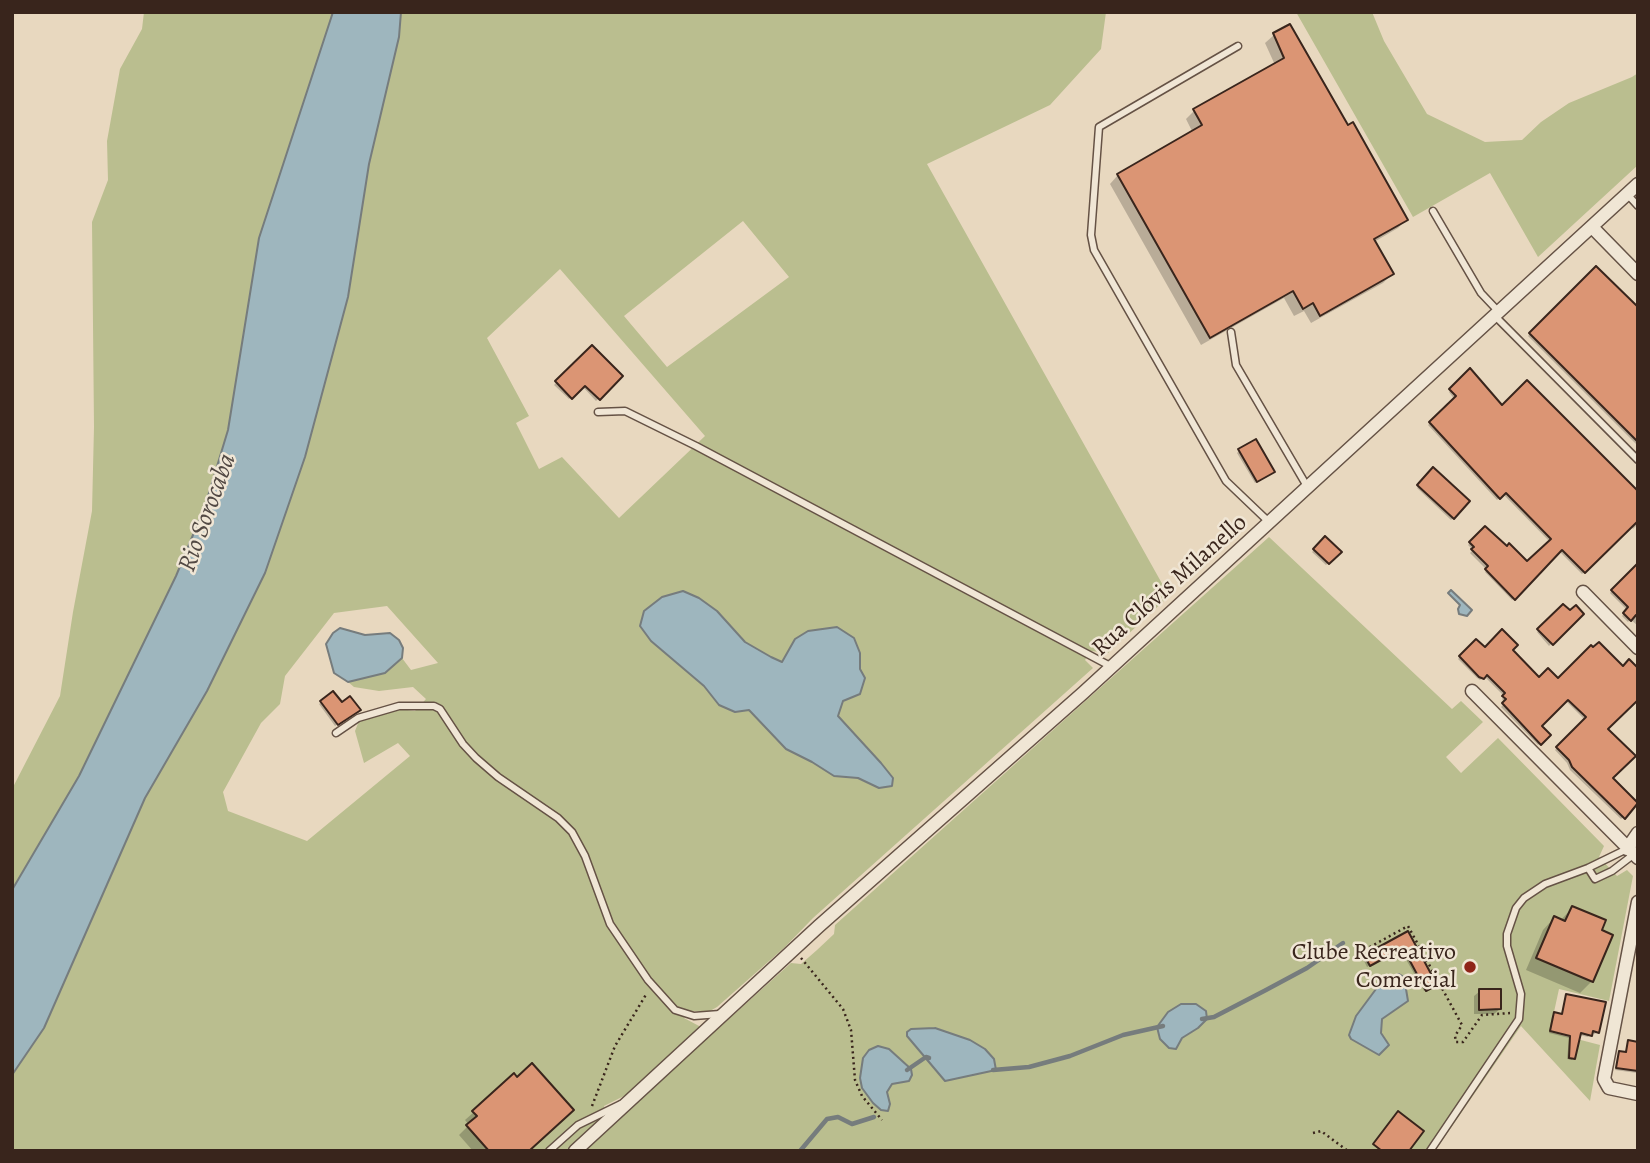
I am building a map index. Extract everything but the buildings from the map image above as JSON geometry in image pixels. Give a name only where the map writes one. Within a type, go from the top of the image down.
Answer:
[{"type":"street","name":"Rua Clóvis Milanello","points":[[575,1151],[794,950],[1112,667],[1638,184]]},
{"type":"street","points":[[1592,227],[1638,274]]},
{"type":"street","points":[[1583,592],[1638,648]]},
{"type":"street","points":[[1472,691],[1633,854]]},
{"type":"street","points":[[1633,854],[1638,833]]},
{"type":"street","points":[[1638,902],[1604,1079],[1612,1090],[1638,1094]]},
{"type":"lane","points":[[1238,46],[1099,127],[1091,235],[1094,250],[1226,481],[1270,523]]},
{"type":"lane","points":[[1627,194],[1638,206]]},
{"type":"lane","points":[[1433,211],[1481,293],[1497,314],[1638,460]]},
{"type":"lane","points":[[1231,332],[1236,365],[1308,488]]},
{"type":"lane","points":[[598,412],[625,411],[696,446],[1112,667]]},
{"type":"lane","points":[[336,733],[358,718],[399,706],[434,706],[440,709],[463,744],[476,758],[498,777],[558,818],[572,832],[586,856],[610,924],[648,980],[678,1013],[694,1016],[725,1013]]},
{"type":"lane","points":[[1430,1151],[1519,1019],[1521,994],[1507,946],[1511,919],[1524,898],[1557,878],[1633,854]]},
{"type":"lane","points":[[1588,868],[1595,879],[1612,871],[1633,854]]},
{"type":"lane","points":[[549,1151],[578,1125],[606,1110],[626,1104]]},
{"type":"path","points":[[1361,957],[1359,953],[1408,926],[1462,1025],[1454,1038],[1458,1043],[1463,1042],[1482,1015],[1520,1012]]},
{"type":"path","points":[[794,950],[843,1009],[851,1030],[855,1080],[862,1096],[882,1120]]},
{"type":"path","points":[[578,1125],[598,1094],[621,1035],[647,995],[648,980]]},
{"type":"path","points":[[1313,1133],[1321,1131],[1348,1151]]},
{"type":"green space","points":[[144,12],[333,12],[228,430],[205,506],[176,576],[79,776],[12,890],[12,789],[60,696],[92,511],[92,222],[108,180],[107,141],[120,69],[142,29]]},
{"type":"green space","points":[[401,12],[1106,12],[1101,49],[1050,105],[927,164],[1169,596],[1108,653],[1091,651],[1085,660],[1093,668],[717,1007],[710,1011],[687,1011],[684,1018],[701,1027],[630,1093],[604,1106],[607,1114],[567,1151],[12,1151],[12,1075],[44,1028],[145,798],[207,691],[369,164],[399,37]],"holes":[[[743,221],[789,277],[667,367],[624,316]],[[560,269],[705,436],[619,518],[562,457],[539,469],[516,423],[529,416],[487,338]],[[387,606],[438,663],[411,670],[402,658],[385,673],[348,682],[354,687],[379,691],[413,687],[426,699],[415,711],[400,709],[359,721],[355,731],[364,763],[398,743],[410,756],[307,841],[228,811],[223,792],[261,723],[280,704],[285,676],[334,613]]]},
{"type":"green space","points":[[1296,12],[1372,12],[1384,41],[1427,114],[1485,142],[1522,140],[1541,122],[1569,103],[1638,73],[1638,165],[1538,257],[1490,173],[1413,217]]},
{"type":"green space","points":[[1269,537],[1452,709],[1461,701],[1483,722],[1446,757],[1461,773],[1498,738],[1604,846],[1599,857],[1617,876],[1627,870],[1633,876],[1609,1001],[1559,989],[1550,1032],[1600,1045],[1590,1101],[1521,1026],[1435,1151],[582,1151],[791,963],[801,964],[817,950],[834,934],[835,925]]},
{"type":"water","name":"Rio Sorocaba","points":[[333,12],[401,12],[399,37],[369,164],[348,297],[305,457],[265,573],[207,691],[145,798],[44,1028],[12,1075],[12,890],[79,776],[176,576],[205,506],[228,430],[259,238]]},
{"type":"water","points":[[1451,590],[1472,610],[1467,616],[1459,614],[1460,605],[1448,593]]},
{"type":"water","points":[[683,591],[717,611],[745,642],[782,662],[795,639],[808,631],[837,627],[854,638],[860,653],[860,669],[865,678],[860,694],[843,701],[838,716],[893,778],[892,786],[879,788],[858,778],[834,776],[786,749],[749,710],[735,712],[719,705],[704,686],[651,641],[640,626],[644,611],[662,597]]},
{"type":"water","points":[[340,628],[365,635],[390,633],[399,640],[403,648],[402,658],[385,673],[348,682],[334,673],[326,644]]},
{"type":"water","points":[[1399,974],[1404,977],[1408,1001],[1382,1019],[1381,1033],[1389,1045],[1379,1055],[1351,1039],[1349,1035],[1356,1016],[1379,985]]},
{"type":"water","points":[[1181,1004],[1196,1004],[1206,1011],[1207,1019],[1182,1038],[1176,1049],[1169,1048],[1160,1039],[1157,1027],[1168,1012]]},
{"type":"water","points":[[935,1028],[970,1040],[985,1049],[994,1059],[996,1070],[945,1081],[907,1036],[911,1029]]},
{"type":"water","points":[[878,1046],[889,1049],[911,1069],[912,1075],[909,1081],[892,1084],[887,1092],[890,1104],[888,1111],[881,1110],[873,1103],[862,1088],[860,1078],[863,1058],[869,1050]]},
{"type":"waterway","points":[[1202,1019],[1214,1017],[1307,968],[1343,943]]},
{"type":"waterway","points":[[993,1070],[1029,1067],[1070,1056],[1123,1035],[1163,1026]]},
{"type":"waterway","points":[[907,1070],[926,1057],[929,1058]]},
{"type":"waterway","points":[[800,1151],[827,1119],[838,1117],[852,1124],[874,1117]]},
{"type":"place","name":"Clube Recreativo Comercial","points":[[1470,967]]}]
